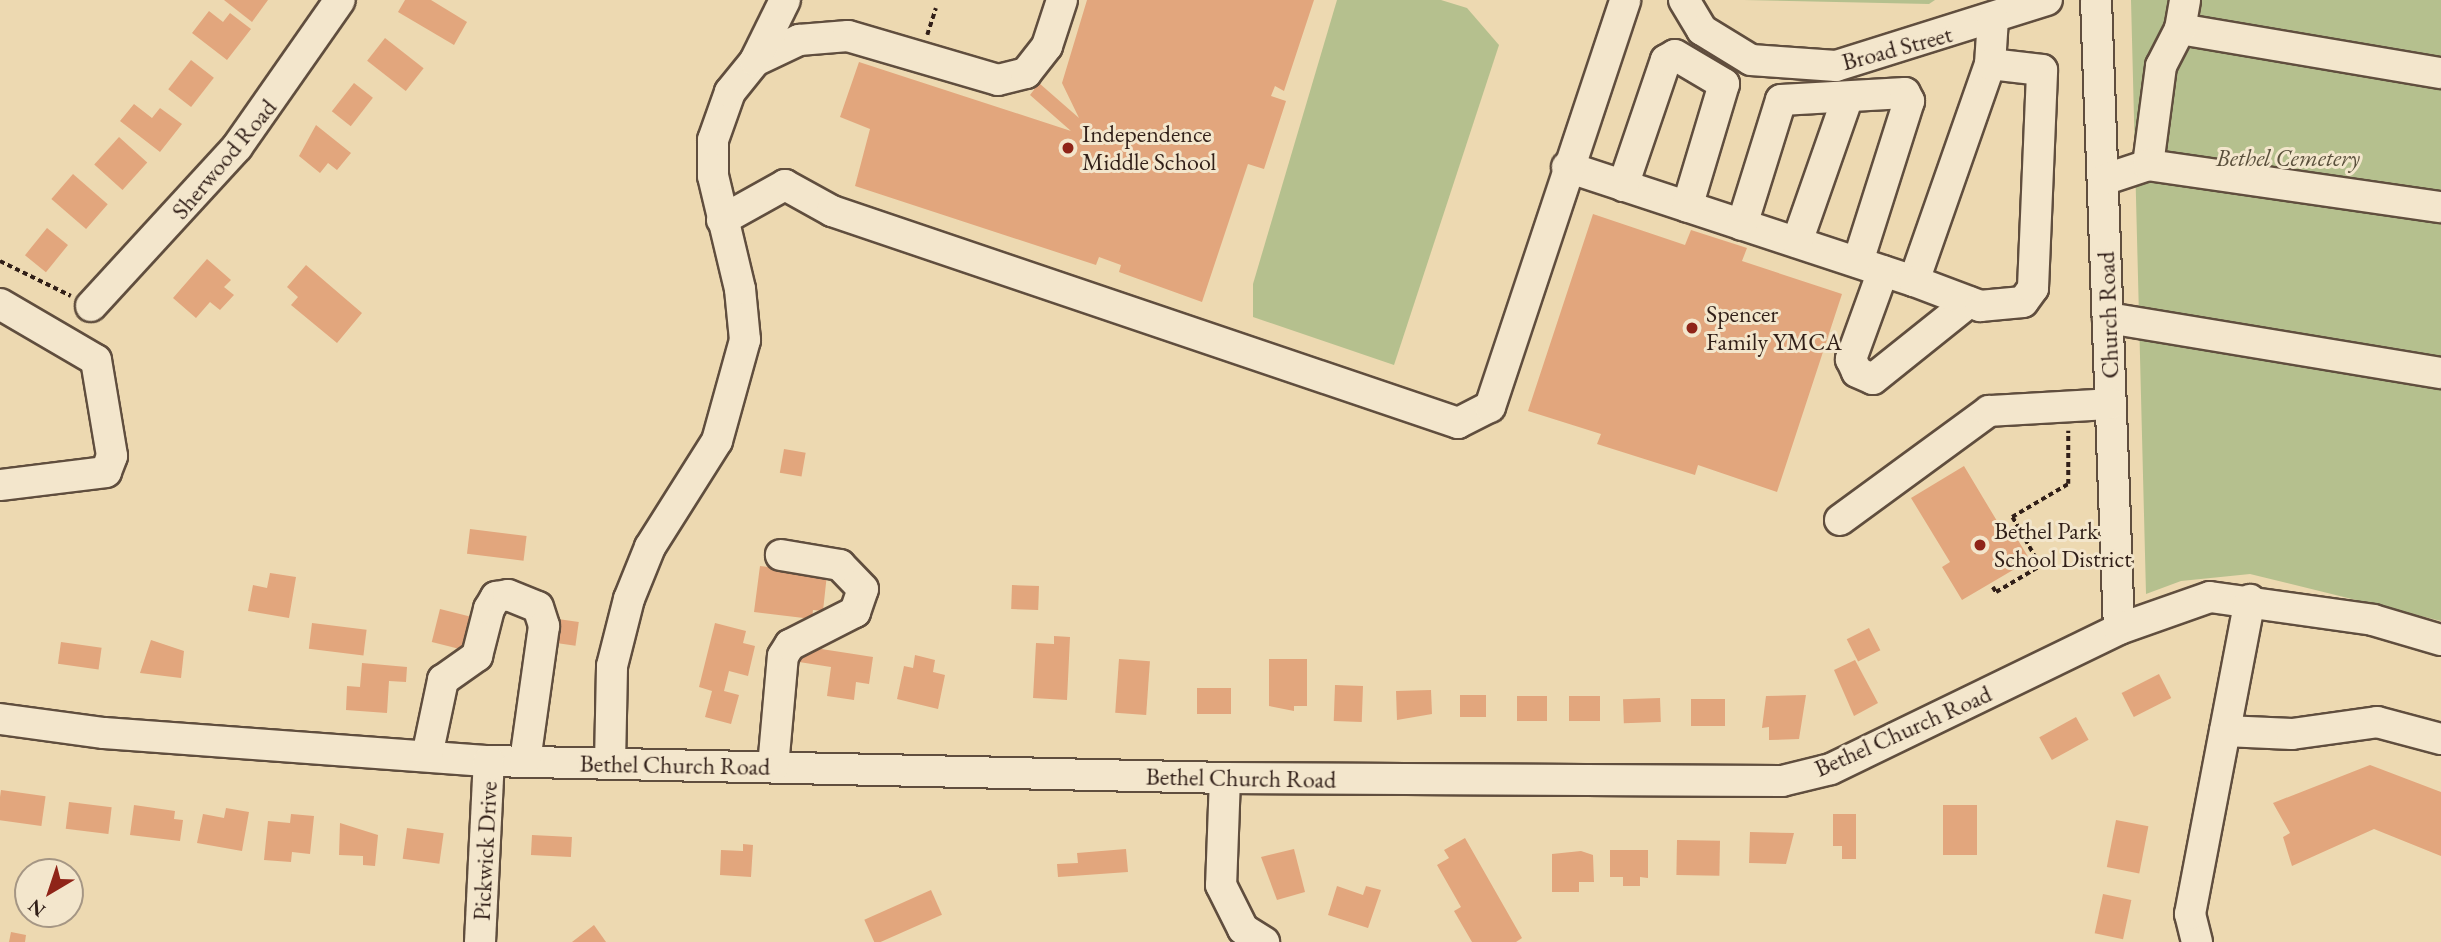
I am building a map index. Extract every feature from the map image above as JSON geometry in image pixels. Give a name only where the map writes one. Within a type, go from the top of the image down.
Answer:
[{"type":"street","name":"Sherwood Road","points":[[91,306],[237,147],[340,0]]},
{"type":"street","points":[[610,763],[612,666],[629,599],[650,547],[717,441],[745,340],[740,289],[722,220],[713,140],[730,92],[755,61],[785,0]]},
{"type":"street","points":[[755,61],[799,40],[848,36],[998,80],[1026,73],[1047,46],[1062,0]]},
{"type":"street","points":[[722,220],[785,185],[832,211],[1458,423],[1490,407],[1567,167],[1625,0]]},
{"type":"street","name":"Broad Street","points":[[1684,0],[1702,30],[1751,60],[1836,66],[2047,0]]},
{"type":"street","name":"Church Road","points":[[2096,0],[2119,629]]},
{"type":"street","points":[[2148,164],[2161,66],[2180,29],[2185,0]]},
{"type":"street","points":[[1914,281],[1990,64],[1993,19]]},
{"type":"street","points":[[2180,29],[2441,73]]},
{"type":"street","points":[[1623,186],[1666,61],[1675,55],[1724,84],[1687,206]]},
{"type":"street","points":[[1567,167],[1914,281],[1969,302],[2023,302],[2033,288],[2042,70],[1990,64]]},
{"type":"street","points":[[1742,225],[1780,102],[1847,100],[1899,91],[1909,99],[1851,359],[1857,372],[1873,379],[1969,302]]},
{"type":"street","points":[[1797,242],[1847,100]]},
{"type":"street","points":[[2103,180],[2148,164],[2441,207]]},
{"type":"street","points":[[0,304],[96,360],[112,456],[106,472],[0,485]]},
{"type":"street","points":[[2108,318],[2441,373]]},
{"type":"street","points":[[1840,520],[1989,411],[2111,404]]},
{"type":"street","points":[[773,767],[783,656],[790,645],[855,612],[863,589],[840,565],[781,555]]},
{"type":"street","points":[[427,756],[443,680],[477,656],[489,609],[496,597],[508,595],[538,607],[544,626],[525,761]]},
{"type":"street","name":"Bethel Church Road","points":[[0,719],[104,733],[489,761],[1225,778],[1782,781],[1831,769],[2119,629],[2210,597],[2250,600],[2373,620],[2441,640]]},
{"type":"street","points":[[2197,942],[2190,914],[2250,600]]},
{"type":"street","points":[[2225,731],[2292,734],[2377,722],[2441,739]]},
{"type":"street","name":"Pickwick Drive","points":[[484,938],[489,761]]},
{"type":"street","points":[[1225,778],[1221,885],[1243,929],[1264,942]]},
{"type":"path","points":[[926,36],[936,8]]},
{"type":"path","points":[[0,261],[91,306]]},
{"type":"path","points":[[1993,587],[1996,592],[2040,566],[2012,517],[2067,484],[2068,405]]},
{"type":"green space","points":[[1337,0],[1441,0],[1467,8],[1499,45],[1394,365],[1253,317],[1253,284]]},
{"type":"green space","points":[[1744,0],[1935,0],[1929,4]]},
{"type":"green space","name":"Bethel Cemetery","points":[[2131,0],[2441,0],[2441,621],[2250,574],[2181,581],[2146,594]]},
{"type":"building","points":[[224,0],[268,0],[252,22]]},
{"type":"building","points":[[405,0],[431,0],[467,22],[454,45],[398,12]]},
{"type":"building","name":"Independence Middle School","points":[[1087,0],[1314,0],[1284,91],[1275,86],[1271,96],[1286,101],[1264,169],[1248,164],[1202,302],[1119,272],[1121,265],[1099,257],[1096,265],[855,186],[870,129],[840,117],[859,62],[1071,131],[1030,95],[1039,83],[1079,118],[1062,83]]},
{"type":"building","points":[[209,11],[223,22],[230,13],[251,29],[227,60],[192,33]]},
{"type":"building","points":[[385,38],[424,68],[406,91],[367,61]]},
{"type":"building","points":[[191,60],[214,78],[191,107],[168,89]]},
{"type":"building","points":[[354,83],[373,98],[351,126],[332,111]]},
{"type":"building","points":[[134,104],[152,118],[160,108],[182,124],[160,152],[120,121]]},
{"type":"building","points":[[316,125],[351,153],[337,170],[328,163],[320,173],[299,156]]},
{"type":"building","points":[[119,137],[147,162],[122,190],[94,164]]},
{"type":"building","points":[[73,174],[108,204],[86,229],[51,199]]},
{"type":"building","points":[[1593,214],[1685,245],[1691,230],[1747,248],[1742,261],[1842,294],[1777,492],[1698,465],[1695,475],[1597,444],[1601,434],[1528,411]]},
{"type":"building","points":[[47,228],[68,245],[46,272],[25,255]]},
{"type":"building","points":[[207,259],[231,280],[224,287],[234,295],[220,310],[210,302],[196,318],[173,298]]},
{"type":"building","points":[[306,265],[362,313],[337,343],[291,305],[298,297],[287,287]]},
{"type":"building","points":[[784,449],[806,453],[801,476],[780,473]]},
{"type":"building","name":"Bethel Park School District","points":[[1964,466],[2003,531],[2010,527],[2030,560],[1962,600],[1942,567],[1950,562],[1911,498]]},
{"type":"building","points":[[470,529],[527,536],[524,561],[467,554]]},
{"type":"building","points":[[760,566],[827,574],[823,611],[813,610],[812,619],[754,612]]},
{"type":"building","points":[[270,573],[296,577],[289,618],[248,611],[253,585],[267,588]]},
{"type":"building","points":[[1012,585],[1039,586],[1038,610],[1011,609]]},
{"type":"building","points":[[440,609],[475,618],[467,651],[432,642]]},
{"type":"building","points":[[558,619],[579,622],[575,646],[555,643]]},
{"type":"building","points":[[312,623],[367,630],[363,656],[309,649]]},
{"type":"building","points":[[715,623],[746,631],[743,643],[755,646],[748,676],[729,671],[724,691],[739,695],[731,724],[705,717],[712,691],[699,687]]},
{"type":"building","points":[[1869,628],[1880,650],[1858,662],[1847,639]]},
{"type":"building","points":[[1054,636],[1070,637],[1067,700],[1033,698],[1036,643],[1054,644]]},
{"type":"building","points":[[151,640],[184,651],[181,678],[140,673]]},
{"type":"building","points":[[61,642],[102,648],[99,669],[58,664]]},
{"type":"building","points":[[802,646],[873,657],[869,684],[856,682],[854,700],[827,696],[831,667],[799,662]]},
{"type":"building","points":[[915,655],[935,660],[933,672],[945,675],[938,709],[897,699],[904,666],[913,668]]},
{"type":"building","points":[[1119,659],[1150,661],[1146,715],[1115,713]]},
{"type":"building","points":[[1269,659],[1307,659],[1307,706],[1294,706],[1294,711],[1269,706]]},
{"type":"building","points":[[1855,660],[1878,703],[1854,716],[1834,670]]},
{"type":"building","points":[[362,663],[407,667],[406,682],[389,681],[387,713],[346,710],[347,686],[360,687]]},
{"type":"building","points":[[2159,674],[2171,698],[2134,717],[2122,693]]},
{"type":"building","points":[[1335,685],[1363,686],[1362,722],[1334,721]]},
{"type":"building","points":[[1197,688],[1231,688],[1231,714],[1197,714]]},
{"type":"building","points":[[1431,690],[1432,714],[1397,720],[1396,691]]},
{"type":"building","points":[[1460,695],[1486,695],[1486,717],[1460,717]]},
{"type":"building","points":[[1806,695],[1799,739],[1769,740],[1769,727],[1762,728],[1766,696]]},
{"type":"building","points":[[1517,696],[1547,696],[1547,721],[1517,721]]},
{"type":"building","points":[[1569,696],[1600,696],[1600,721],[1569,721]]},
{"type":"building","points":[[1660,698],[1661,722],[1624,723],[1623,699]]},
{"type":"building","points":[[1691,699],[1725,699],[1725,726],[1691,726]]},
{"type":"building","points":[[2076,717],[2089,740],[2052,760],[2039,737]]},
{"type":"building","points":[[2370,765],[2441,792],[2441,856],[2374,829],[2292,866],[2283,837],[2290,833],[2273,803]]},
{"type":"building","points":[[1,790],[46,796],[41,826],[0,820]]},
{"type":"building","points":[[69,802],[112,807],[108,834],[66,829]]},
{"type":"building","points":[[134,805],[175,811],[174,819],[183,820],[180,841],[130,835]]},
{"type":"building","points":[[1943,805],[1977,805],[1977,855],[1943,855]]},
{"type":"building","points":[[226,808],[249,812],[242,851],[197,843],[203,814],[224,818]]},
{"type":"building","points":[[291,814],[314,816],[310,854],[292,852],[291,862],[264,860],[268,821],[290,823]]},
{"type":"building","points":[[1833,814],[1856,814],[1856,859],[1842,859],[1842,846],[1833,846]]},
{"type":"building","points":[[2116,820],[2148,826],[2139,873],[2107,867]]},
{"type":"building","points":[[340,823],[378,835],[375,866],[363,865],[363,856],[339,855]]},
{"type":"building","points":[[407,828],[444,833],[439,864],[403,859]]},
{"type":"building","points":[[1750,832],[1794,833],[1786,864],[1749,863]]},
{"type":"building","points":[[532,835],[572,837],[571,857],[531,855]]},
{"type":"building","points":[[1465,838],[1522,938],[1516,942],[1472,942],[1454,911],[1461,907],[1437,865],[1449,858],[1444,850]]},
{"type":"building","points":[[1677,840],[1720,841],[1719,876],[1676,875]]},
{"type":"building","points":[[743,844],[753,845],[751,877],[720,875],[721,850],[743,851]]},
{"type":"building","points":[[1126,849],[1128,872],[1058,877],[1057,864],[1078,863],[1077,853]]},
{"type":"building","points":[[1294,849],[1305,892],[1277,900],[1261,857]]},
{"type":"building","points":[[1610,850],[1648,850],[1648,878],[1640,877],[1640,886],[1623,886],[1623,877],[1610,877]]},
{"type":"building","points":[[1581,851],[1593,855],[1594,882],[1579,882],[1579,892],[1552,892],[1552,854]]},
{"type":"building","points":[[1337,886],[1363,895],[1366,886],[1381,890],[1368,928],[1328,915]]},
{"type":"building","points":[[931,890],[942,915],[881,942],[874,942],[864,920]]},
{"type":"building","points":[[2103,894],[2131,900],[2123,939],[2095,933]]},
{"type":"building","points":[[594,925],[606,942],[572,942]]},
{"type":"building","points":[[11,932],[26,935],[25,942],[9,942]]},
{"type":"place","name":"Independence Middle School","points":[[1068,148]]},
{"type":"place","name":"Spencer Family YMCA","points":[[1692,328]]},
{"type":"place","name":"Bethel Park School District","points":[[1980,545]]}]
